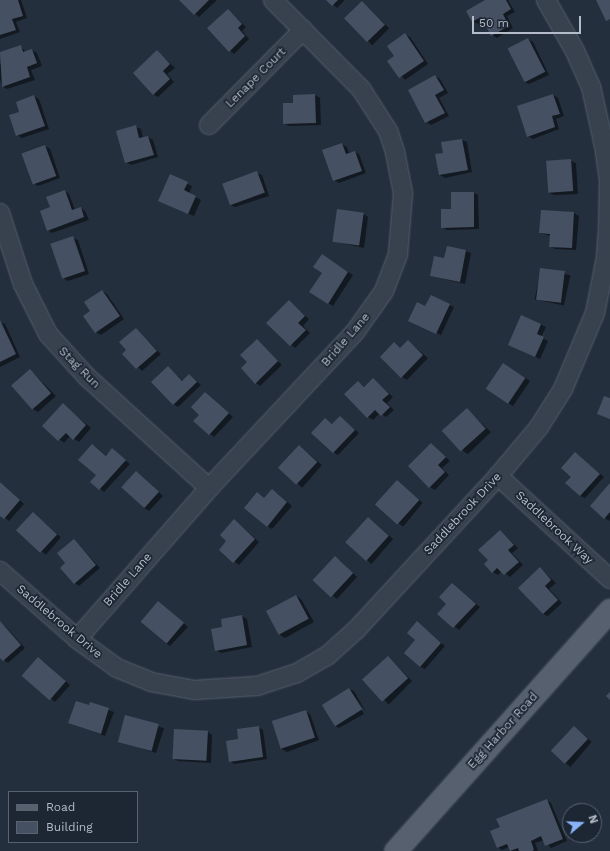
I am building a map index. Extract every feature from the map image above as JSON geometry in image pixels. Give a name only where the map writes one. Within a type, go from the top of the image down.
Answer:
[{"type":"main road","name":"Egg Harbor Road","points":[[396,851],[610,611]]},
{"type":"street","name":"Bridle Lane","points":[[77,639],[209,488],[355,332],[384,291],[398,254],[403,193],[395,152],[388,131],[361,89],[273,0]]},
{"type":"street","name":"Saddlebrook Drive","points":[[0,571],[98,656],[126,672],[151,682],[194,690],[257,686],[297,673],[343,644],[498,476],[552,407],[595,313],[606,258],[609,180],[601,126],[591,87],[575,51],[546,0]]},
{"type":"street","name":"Lenape Court","points":[[209,125],[303,30]]},
{"type":"street","name":"Stag Run","points":[[0,213],[23,284],[48,334],[87,378],[209,488]]},
{"type":"street","name":"Saddlebrook Way","points":[[498,476],[610,579]]},
{"type":"building","points":[[0,0],[18,0],[23,16],[12,19],[16,30],[0,35]]},
{"type":"building","points":[[179,0],[209,0],[194,15]]},
{"type":"building","points":[[326,0],[338,0],[332,6]]},
{"type":"building","points":[[485,0],[506,0],[511,9],[503,14],[509,26],[491,36],[481,17],[472,22],[466,11]]},
{"type":"building","points":[[596,0],[610,0],[610,19],[606,21]]},
{"type":"building","points":[[362,1],[385,25],[367,42],[344,18]]},
{"type":"building","points":[[228,9],[242,24],[238,28],[245,36],[229,52],[207,28]]},
{"type":"building","points":[[405,33],[424,61],[399,78],[387,61],[394,56],[387,46]]},
{"type":"building","points":[[528,38],[545,72],[525,82],[508,48]]},
{"type":"building","points":[[21,45],[23,52],[32,49],[37,63],[27,67],[30,77],[2,87],[0,52]]},
{"type":"building","points":[[157,50],[170,64],[163,71],[170,79],[153,95],[133,73]]},
{"type":"building","points":[[435,75],[444,90],[435,95],[445,113],[425,123],[408,90]]},
{"type":"building","points":[[315,94],[316,123],[283,124],[283,103],[293,103],[293,95]]},
{"type":"building","points":[[553,94],[560,114],[552,116],[555,127],[527,137],[517,106]]},
{"type":"building","points":[[34,95],[45,126],[16,136],[9,115],[19,112],[16,102]]},
{"type":"building","points":[[136,125],[139,138],[148,136],[154,155],[125,163],[116,131]]},
{"type":"building","points":[[462,139],[468,170],[439,175],[435,154],[443,153],[441,142]]},
{"type":"building","points":[[342,143],[346,154],[355,151],[362,171],[333,181],[322,150]]},
{"type":"building","points":[[45,145],[56,176],[33,185],[22,154]]},
{"type":"building","points":[[571,159],[573,191],[548,193],[546,161]]},
{"type":"building","points":[[257,171],[265,193],[230,205],[222,184]]},
{"type":"building","points":[[170,174],[188,182],[184,190],[196,196],[188,214],[158,201]]},
{"type":"building","points":[[65,190],[72,210],[81,207],[84,217],[47,231],[40,211],[50,207],[46,197]]},
{"type":"building","points":[[451,192],[474,192],[474,227],[441,228],[441,209],[451,209]]},
{"type":"building","points":[[337,209],[364,213],[359,245],[332,242]]},
{"type":"building","points":[[541,210],[574,212],[572,248],[549,247],[550,234],[539,233]]},
{"type":"building","points":[[73,236],[85,271],[62,279],[50,244]]},
{"type":"building","points":[[447,246],[466,250],[460,282],[430,276],[434,256],[444,258]]},
{"type":"building","points":[[322,254],[348,272],[328,304],[309,292],[322,273],[313,267]]},
{"type":"building","points":[[540,268],[565,271],[561,303],[536,300]]},
{"type":"building","points":[[102,290],[120,316],[95,333],[83,316],[90,311],[84,302]]},
{"type":"building","points":[[431,295],[450,304],[436,334],[408,321],[417,302],[425,306]]},
{"type":"building","points":[[289,300],[305,316],[298,323],[306,330],[290,346],[266,323]]},
{"type":"building","points":[[521,315],[541,324],[537,334],[544,337],[535,357],[508,345]]},
{"type":"building","points":[[0,320],[16,354],[0,362]]},
{"type":"building","points":[[136,328],[157,351],[136,369],[122,354],[126,350],[119,342]]},
{"type":"building","points":[[257,339],[278,361],[255,384],[241,368],[247,362],[240,355]]},
{"type":"building","points":[[408,340],[423,355],[401,378],[380,357],[394,342],[400,348]]},
{"type":"building","points":[[503,363],[525,378],[508,404],[486,389]]},
{"type":"building","points":[[168,366],[182,381],[189,374],[197,382],[173,405],[151,382]]},
{"type":"building","points":[[30,369],[51,393],[32,410],[11,385]]},
{"type":"building","points":[[373,378],[389,394],[382,400],[390,407],[381,416],[375,410],[367,418],[344,394],[358,381],[364,387]]},
{"type":"building","points":[[205,392],[229,413],[209,435],[193,421],[199,415],[191,407]]},
{"type":"building","points":[[604,396],[610,398],[610,419],[597,414]]},
{"type":"building","points":[[63,403],[86,425],[73,440],[66,433],[58,441],[42,426]]},
{"type":"building","points":[[467,408],[486,429],[460,452],[442,431]]},
{"type":"building","points":[[340,416],[355,430],[333,453],[311,433],[325,418],[332,424]]},
{"type":"building","points":[[431,443],[446,457],[438,465],[445,472],[429,488],[408,466]]},
{"type":"building","points":[[92,444],[106,456],[112,448],[126,460],[99,490],[90,482],[96,475],[78,460]]},
{"type":"building","points":[[299,445],[317,462],[296,485],[278,468]]},
{"type":"building","points":[[575,452],[600,474],[580,496],[565,483],[571,477],[561,468]]},
{"type":"building","points":[[136,471],[159,492],[144,508],[121,487]]},
{"type":"building","points":[[397,480],[419,500],[397,525],[375,505]]},
{"type":"building","points":[[0,482],[20,500],[4,519],[0,516]]},
{"type":"building","points":[[610,483],[610,512],[604,519],[590,506]]},
{"type":"building","points":[[272,489],[287,502],[267,527],[244,508],[257,492],[264,498]]},
{"type":"building","points":[[33,512],[57,535],[40,553],[16,530]]},
{"type":"building","points":[[368,517],[389,536],[366,561],[345,542]]},
{"type":"building","points":[[234,519],[255,539],[233,563],[219,550],[226,541],[220,535]]},
{"type":"building","points":[[500,530],[514,545],[508,550],[519,562],[504,575],[497,568],[492,573],[484,564],[488,560],[478,550]]},
{"type":"building","points":[[74,539],[96,565],[74,584],[60,568],[65,563],[57,553]]},
{"type":"building","points":[[335,556],[353,573],[331,597],[312,580]]},
{"type":"building","points":[[540,567],[551,580],[545,586],[558,600],[543,614],[518,588]]},
{"type":"building","points":[[452,583],[476,604],[453,628],[437,614],[446,604],[439,597]]},
{"type":"building","points":[[296,595],[309,619],[279,635],[266,611]]},
{"type":"building","points":[[158,601],[184,623],[167,644],[141,622]]},
{"type":"building","points":[[242,615],[247,645],[215,651],[211,629],[222,627],[221,619]]},
{"type":"building","points":[[0,621],[21,645],[3,661],[0,658]]},
{"type":"building","points":[[417,621],[441,643],[420,667],[404,653],[415,640],[407,633]]},
{"type":"building","points":[[388,656],[408,678],[382,702],[362,679]]},
{"type":"building","points":[[38,657],[66,681],[50,700],[22,676]]},
{"type":"building","points":[[349,688],[362,709],[335,726],[322,705]]},
{"type":"building","points":[[610,692],[610,700],[606,696]]},
{"type":"building","points":[[76,701],[89,705],[90,702],[109,708],[101,734],[68,723]]},
{"type":"building","points":[[306,710],[315,738],[281,749],[272,721]]},
{"type":"building","points":[[125,715],[159,724],[152,751],[118,742]]},
{"type":"building","points":[[259,726],[263,757],[229,762],[226,741],[238,739],[237,729]]},
{"type":"building","points":[[574,726],[588,739],[565,764],[551,751]]},
{"type":"building","points":[[174,729],[208,731],[206,761],[172,759]]},
{"type":"building","points":[[547,799],[562,839],[545,846],[541,836],[531,841],[534,850],[532,851],[519,851],[518,848],[510,851],[507,844],[497,848],[490,831],[500,827],[496,819]]}]
